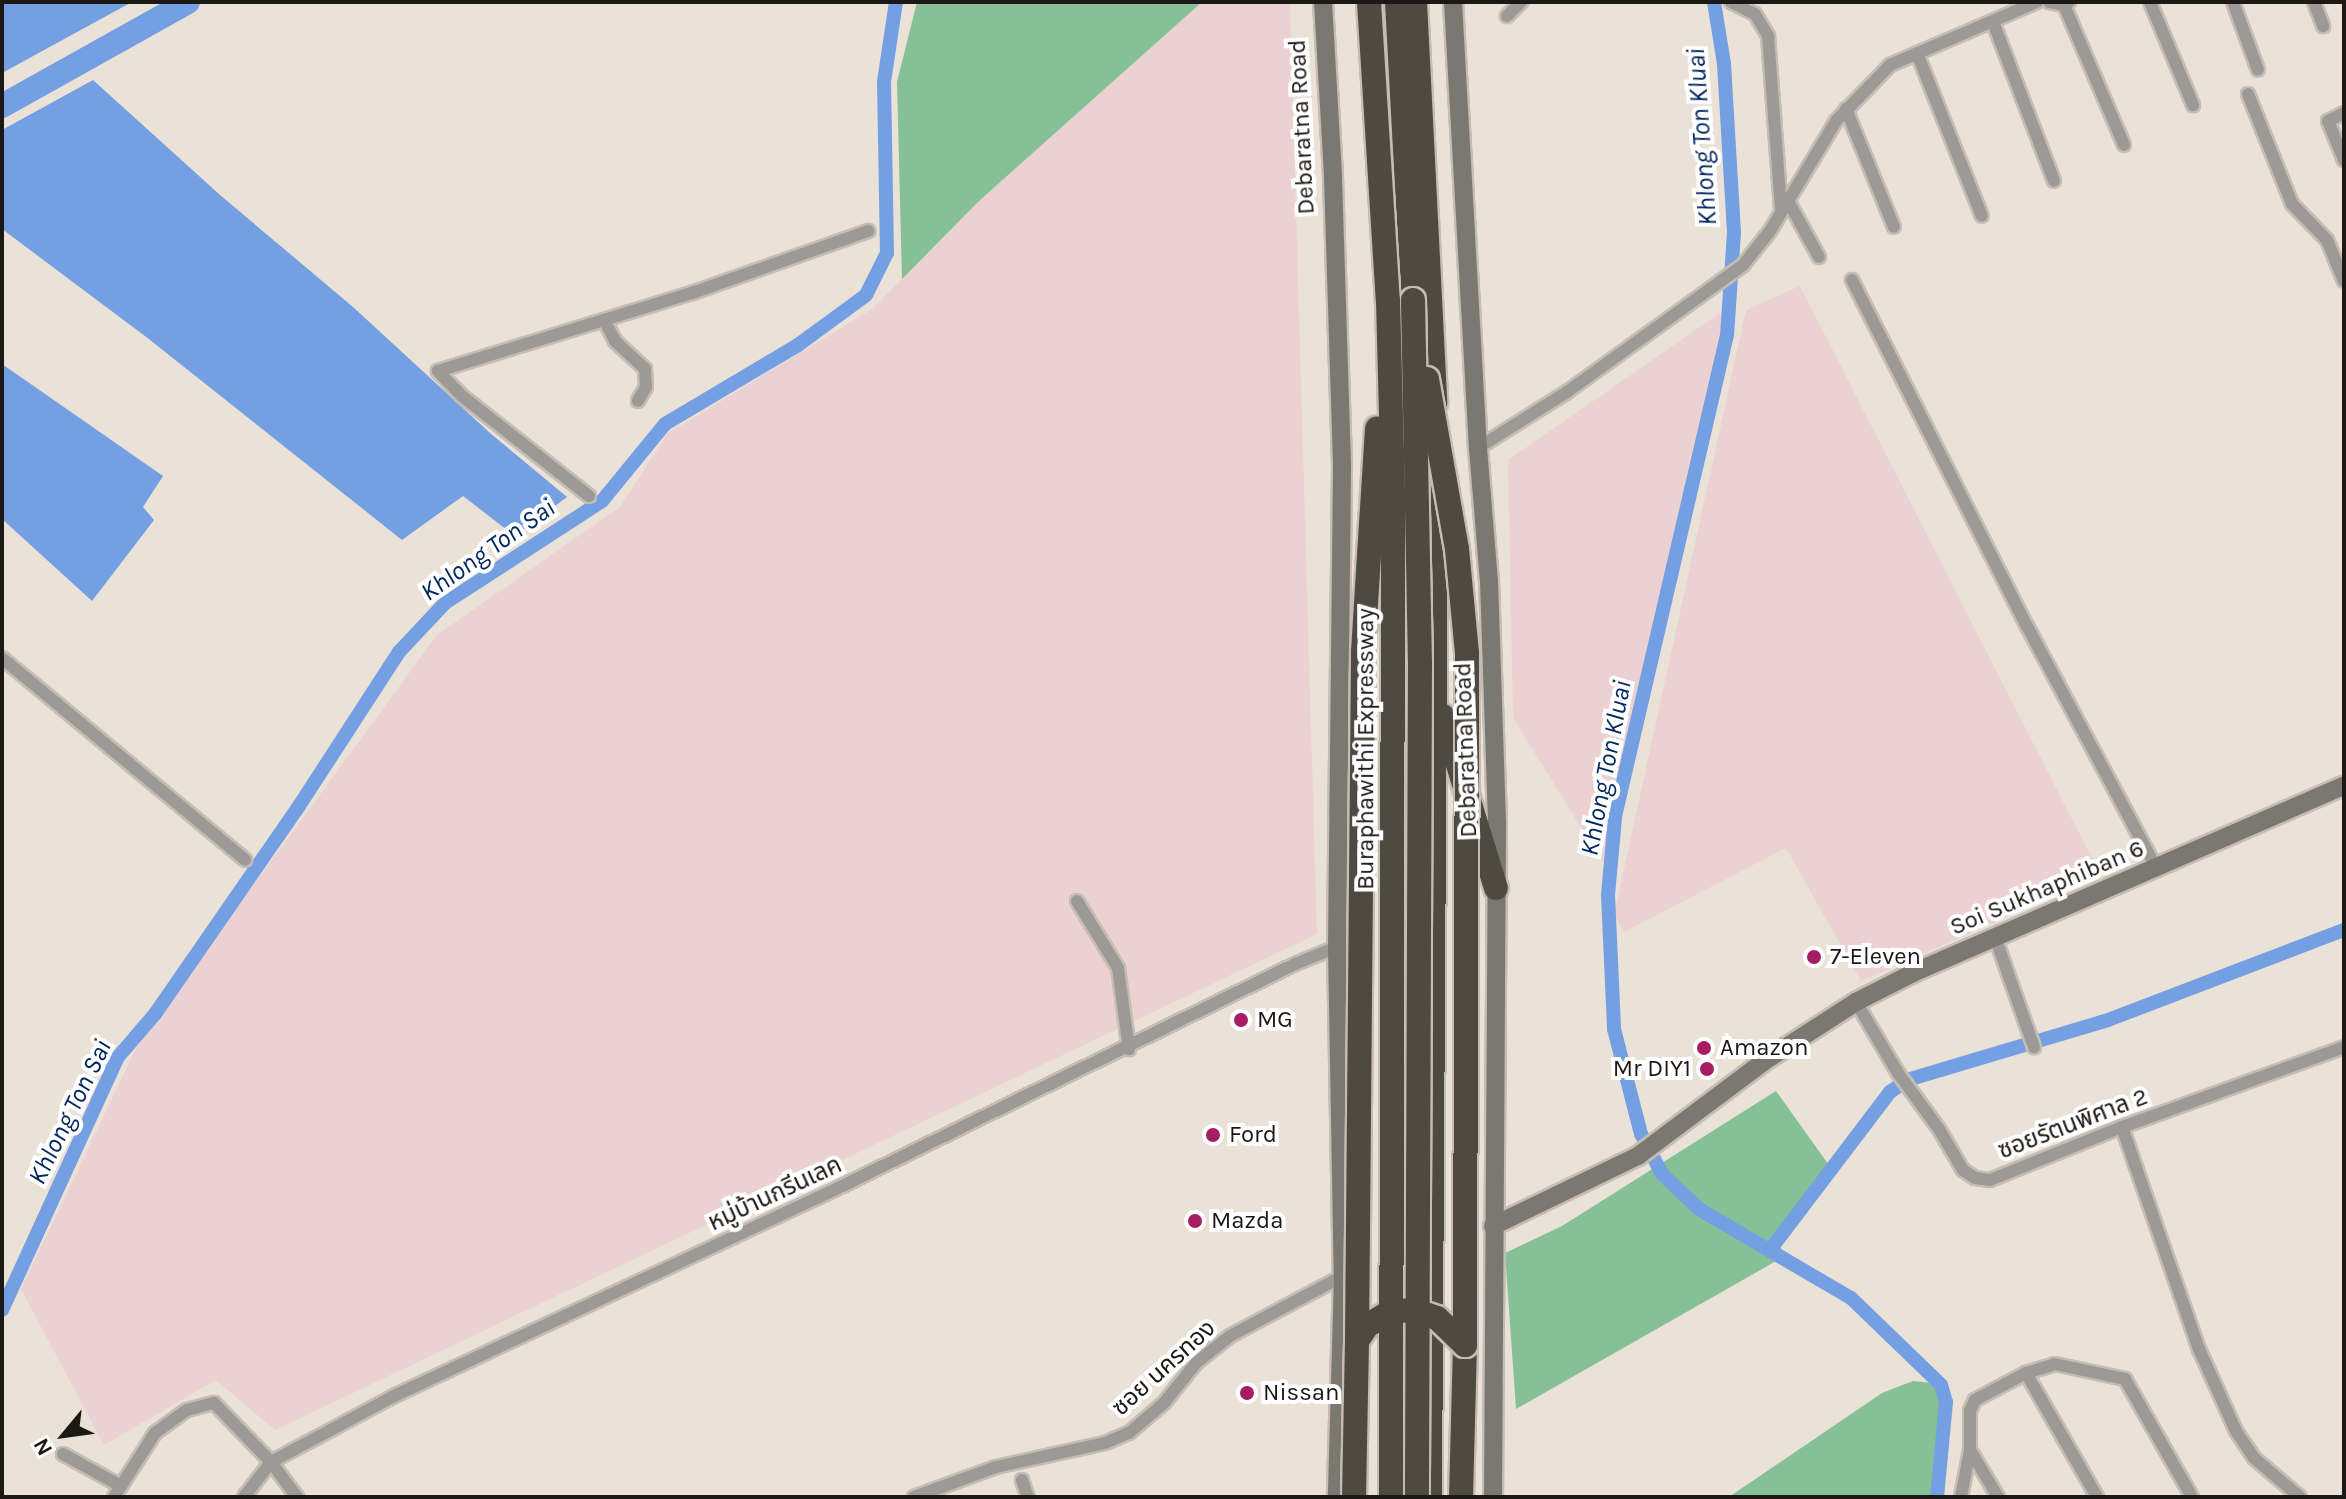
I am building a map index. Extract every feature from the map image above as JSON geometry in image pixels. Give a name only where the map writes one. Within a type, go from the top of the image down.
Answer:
[{"type":"highway","points":[[1359,2],[1378,298],[1386,530],[1382,752],[1387,1141],[1382,1497]]},
{"type":"highway","name":"Buraphawithi Expressway","points":[[1369,2],[1388,300],[1395,841],[1391,1497]]},
{"type":"highway","points":[[1397,2],[1413,300],[1421,707],[1417,1497]]},
{"type":"highway","name":"Debaratna Road","points":[[1415,2],[1434,385],[1437,694],[1432,890],[1430,1497]]},
{"type":"highway","points":[[1354,1497],[1363,651],[1388,300]]},
{"type":"highway","points":[[1413,300],[1457,549],[1467,653],[1465,1345],[1461,1497]]},
{"type":"highway","points":[[1437,694],[1496,888]]},
{"type":"highway","points":[[1357,1341],[1377,1317],[1389,1312],[1414,1310],[1437,1318],[1465,1345]]},
{"type":"main road","name":"Debaratna Road","points":[[1323,2],[1333,178],[1342,468],[1337,947],[1343,1276],[1337,1497]]},
{"type":"main road","name":"Debaratna Road","points":[[1453,2],[1478,448],[1489,581],[1497,823],[1493,1497]]},
{"type":"main road","name":"Soi Sukhaphiban 6","points":[[1493,1226],[1638,1156],[1763,1062],[1856,1002],[1995,937],[2344,786]]},
{"type":"street","points":[[1507,16],[1521,2]]},
{"type":"street","points":[[1731,2],[1755,14],[1768,36],[1784,204],[1819,257]]},
{"type":"street","points":[[1478,448],[1567,392],[1728,279],[1743,265],[1846,109],[1890,65],[1993,22],[2013,7],[2037,2]]},
{"type":"street","points":[[2049,2],[2067,3],[2124,145]]},
{"type":"street","points":[[2150,2],[2193,105]]},
{"type":"street","points":[[2233,2],[2258,70]]},
{"type":"street","points":[[2314,2],[2323,26]]},
{"type":"street","points":[[1993,22],[2054,181]]},
{"type":"street","points":[[1917,53],[1982,216]]},
{"type":"street","points":[[2248,94],[2292,204],[2327,240],[2344,281]]},
{"type":"street","points":[[1846,109],[1894,227]]},
{"type":"street","points":[[2344,113],[2328,121],[2344,160]]},
{"type":"street","points":[[589,496],[462,396],[438,371],[604,320],[868,231]]},
{"type":"street","points":[[1852,280],[2027,626],[2156,868]]},
{"type":"street","points":[[604,320],[615,341],[645,369],[646,387],[638,401]]},
{"type":"street","points":[[2,658],[245,860]]},
{"type":"street","points":[[1077,901],[1118,968],[1129,1049]]},
{"type":"street","points":[[1995,937],[2034,1047]]},
{"type":"street","name":"หมู่บ้านกรีนเลค","points":[[244,1497],[271,1462],[392,1397],[1129,1049],[1295,964],[1337,947]]},
{"type":"street","name":"ซอยรัตนพิศาล 2","points":[[1856,1002],[1898,1073],[1916,1094],[1963,1170],[1975,1178],[1990,1180],[2122,1127],[2344,1047]]},
{"type":"street","points":[[2122,1127],[2199,1349],[2236,1431],[2254,1458],[2300,1497]]},
{"type":"street","name":"ซอย นครทอง","points":[[914,1497],[996,1467],[1105,1443],[1129,1433],[1164,1403],[1196,1363],[1230,1336],[1343,1276]]},
{"type":"street","points":[[1961,1497],[1970,1450],[1970,1411],[1975,1400],[2026,1373],[2055,1364],[2125,1379],[2192,1497]]},
{"type":"street","points":[[2026,1373],[2097,1497]]},
{"type":"street","points":[[63,1454],[117,1491],[155,1433],[172,1419],[208,1403],[217,1403],[271,1462],[297,1497]]},
{"type":"street","points":[[1970,1450],[1998,1497]]},
{"type":"street","points":[[1022,1480],[1028,1497]]},
{"type":"shaded area","points":[[1202,2],[1290,2],[1317,934],[275,1430],[216,1380],[104,1445],[21,1289],[140,1040],[437,635],[620,507],[667,434],[872,309],[979,201]]},
{"type":"shaded area","points":[[1800,286],[2101,876],[1861,981],[1786,848],[1624,932],[1614,915],[1746,310]]},
{"type":"shaded area","points":[[1720,313],[1730,317],[1608,859],[1602,861],[1513,718],[1508,460]]},
{"type":"green space","points":[[917,2],[1202,2],[979,201],[902,279],[897,82]]},
{"type":"green space","points":[[1776,1091],[1831,1168],[1778,1243],[1785,1256],[1516,1409],[1505,1253],[1562,1226]]},
{"type":"green space","points":[[1913,1381],[1934,1383],[1947,1408],[1937,1497],[1729,1497],[1882,1393]]},
{"type":"water","points":[[2,2],[132,2],[2,73]]},
{"type":"water","points":[[93,80],[220,195],[353,307],[490,433],[567,497],[515,536],[463,496],[402,540],[145,336],[2,229],[2,130]]},
{"type":"water","points":[[2,364],[163,476],[143,507],[154,520],[92,601],[2,519]]},
{"type":"waterway","points":[[2,106],[188,2]]},
{"type":"waterway","name":"Khlong Ton Sai","points":[[2,1310],[118,1057],[155,1014],[299,806],[399,652],[445,603],[602,501],[665,424],[798,345],[866,295],[887,253],[884,82],[896,2]]},
{"type":"waterway","name":"Khlong Ton Kluai","points":[[1714,2],[1724,64],[1734,233],[1727,335],[1615,818],[1608,895],[1614,1029],[1641,1134],[1662,1174],[1699,1209],[1851,1298],[1941,1385],[1946,1402],[1937,1497]]},
{"type":"waterway","points":[[1770,1250],[1890,1092],[1907,1080],[2108,1020],[2344,930]]},
{"type":"place","name":"7-Eleven","points":[[1814,957]]},
{"type":"place","name":"MG","points":[[1241,1020]]},
{"type":"place","name":"Amazon","points":[[1704,1048]]},
{"type":"place","name":"Mr DIY1","points":[[1707,1069]]},
{"type":"place","name":"Ford","points":[[1213,1135]]},
{"type":"place","name":"Mazda","points":[[1195,1221]]},
{"type":"place","name":"Nissan","points":[[1247,1393]]}]
